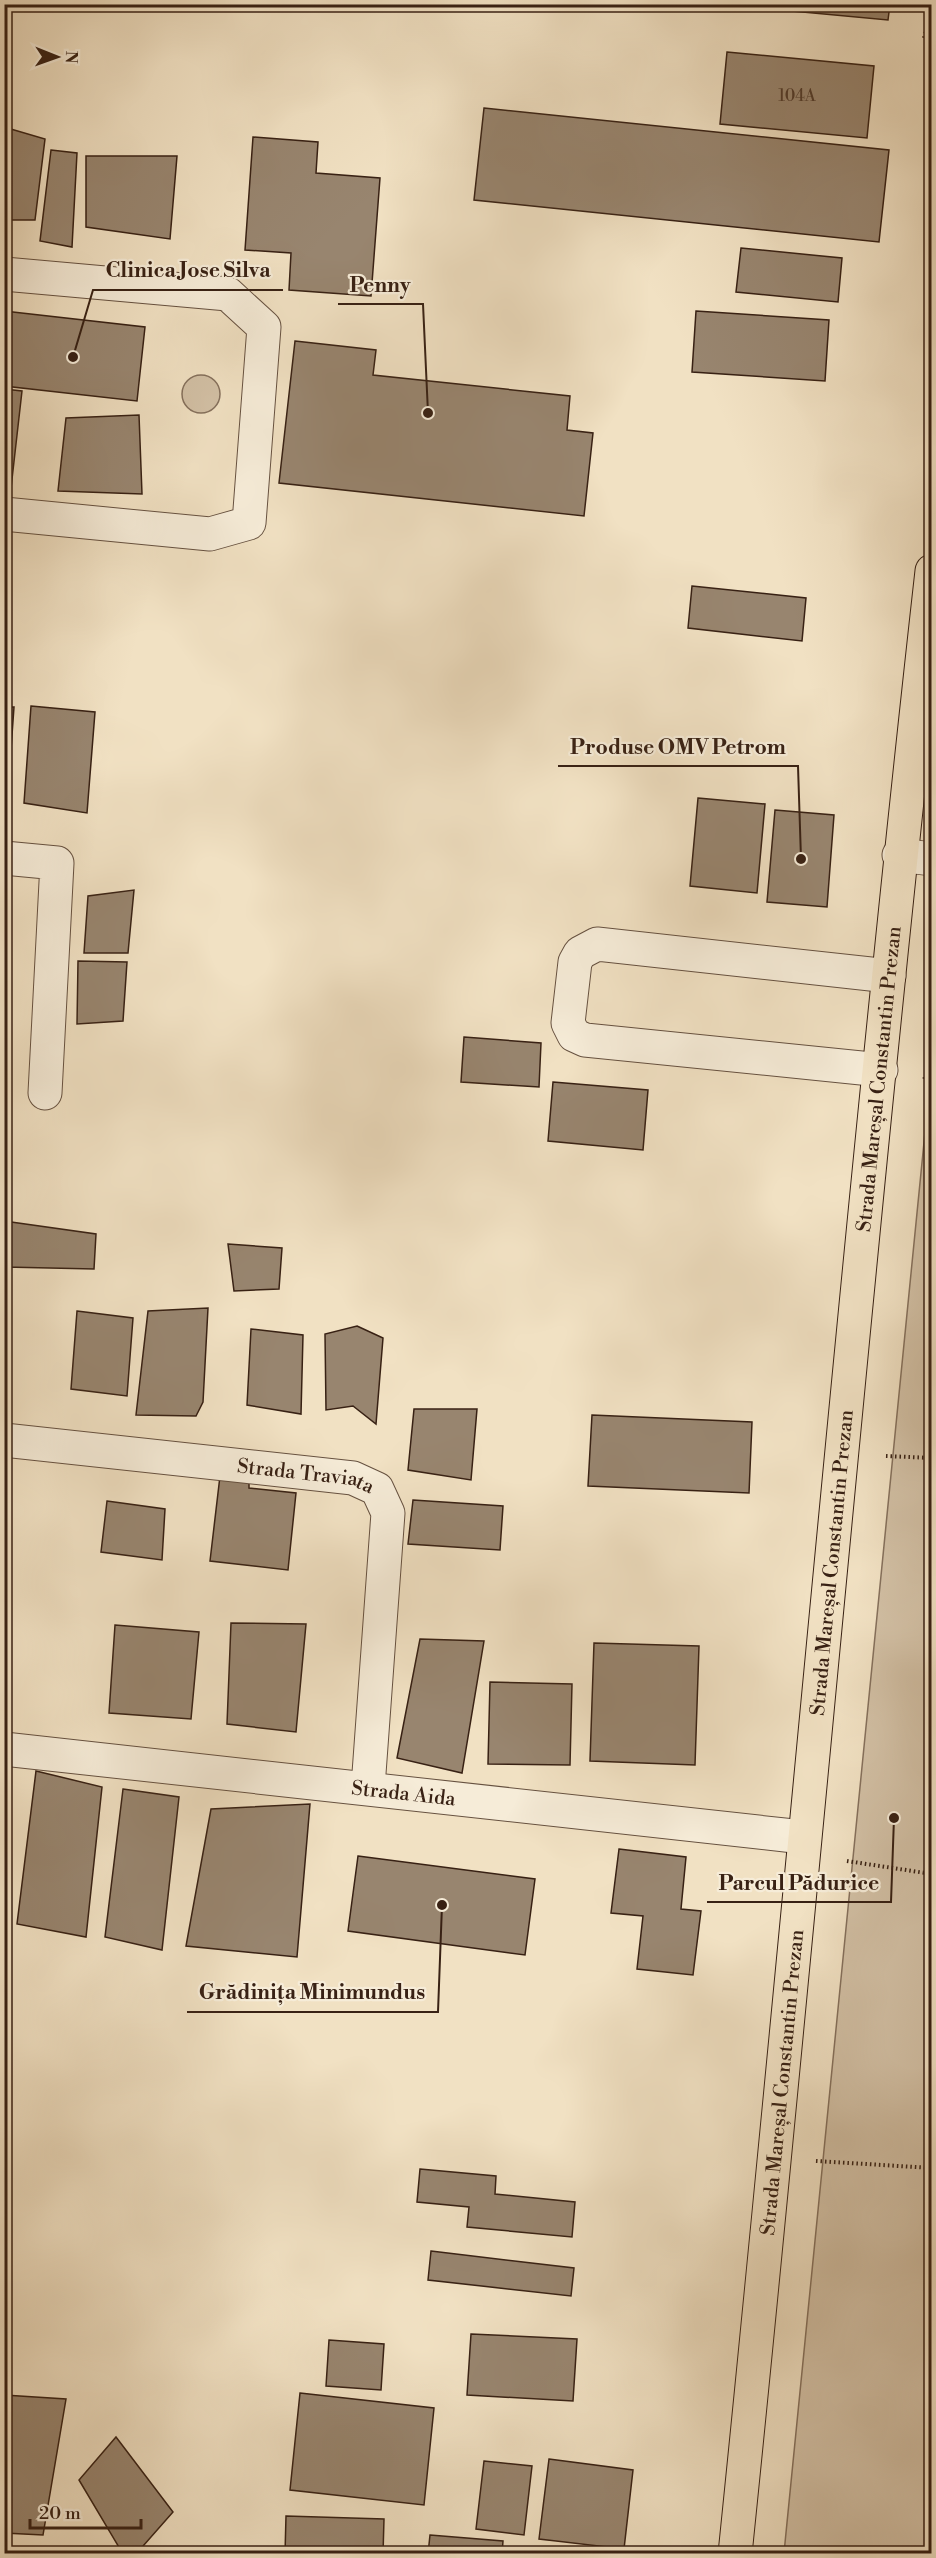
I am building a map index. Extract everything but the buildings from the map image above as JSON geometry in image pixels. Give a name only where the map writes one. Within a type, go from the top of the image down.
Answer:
[{"type":"main road","name":"Strada Mareșal Constantin Prezan","points":[[735,2553],[803,1836],[881,1070],[899,855],[932,571]]},
{"type":"street","points":[[4,274],[228,294],[264,327],[249,523],[210,534],[4,514]]},
{"type":"street","points":[[899,855],[932,859]]},
{"type":"street","points":[[4,858],[57,863],[45,1093]]},
{"type":"street","points":[[881,1070],[585,1040],[573,1035],[568,1023],[575,962],[580,953],[597,944],[889,976]]},
{"type":"street","name":"Strada Traviata","points":[[4,1440],[353,1478],[377,1488],[388,1513],[368,1787]]},
{"type":"street","name":"Strada Aida","points":[[4,1749],[803,1836]]},
{"type":"path","points":[[924,38],[932,10]]},
{"type":"path","points":[[932,1077],[924,1076],[932,1099]]},
{"type":"path","points":[[886,1456],[932,1458]]},
{"type":"path","points":[[847,1861],[932,1874]]},
{"type":"path","points":[[816,2161],[932,2168]]},
{"type":"shaded area","points":[[201,375],[215,380],[220,394],[215,408],[201,413],[187,408],[182,394],[187,380]]},
{"type":"shaded area","points":[[930,1082],[931,2553],[784,2553]]},
{"type":"place","name":"Clinica Jose Silva","points":[[73,357]]},
{"type":"place","name":"Penny","points":[[428,413]]},
{"type":"place","name":"Produse OMV Petrom","points":[[801,859]]},
{"type":"place","name":"Parcul Pădurice","points":[[894,1818]]},
{"type":"place","name":"Grădinița Minimundus","points":[[442,1905]]}]
